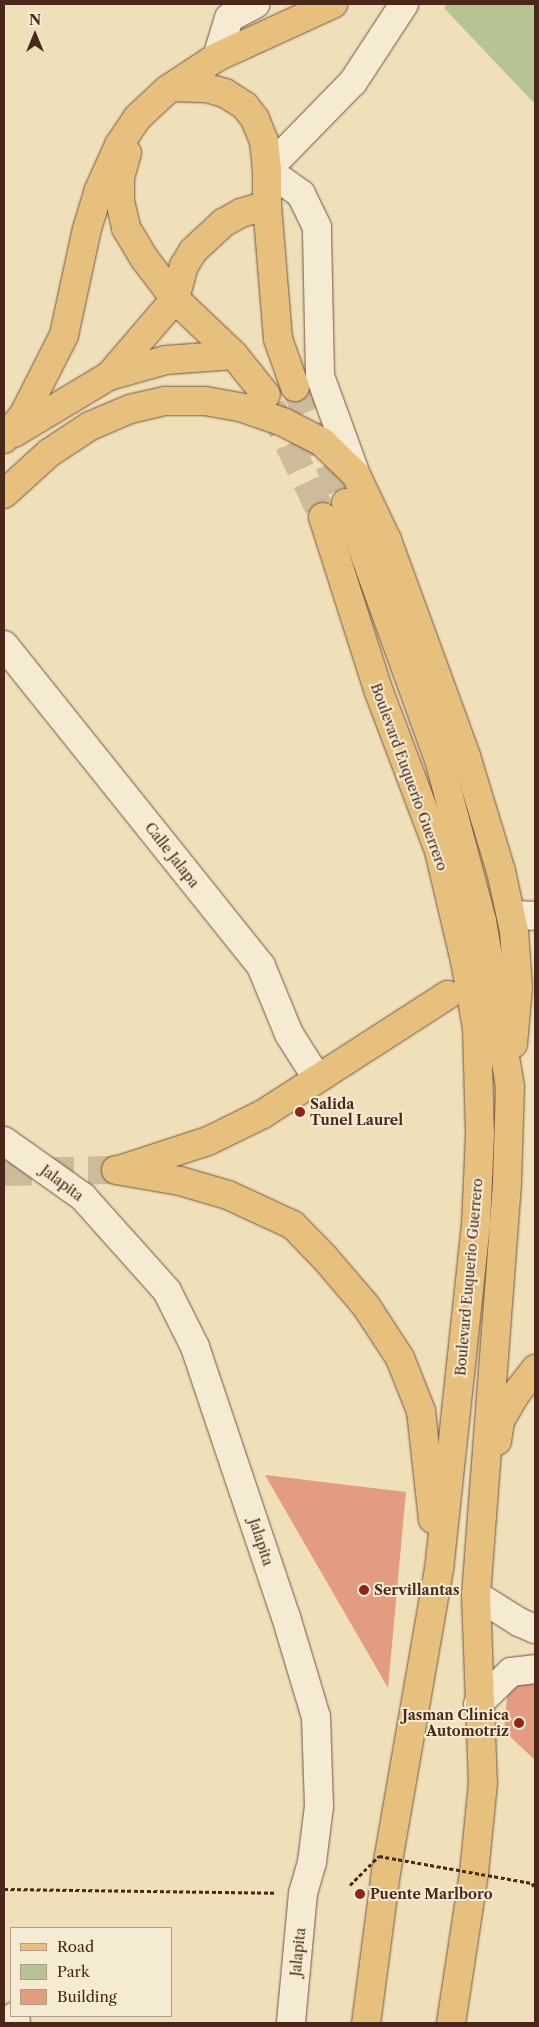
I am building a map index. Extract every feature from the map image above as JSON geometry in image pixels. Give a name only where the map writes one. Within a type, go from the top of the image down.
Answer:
[{"type":"main road","points":[[4,439],[24,414],[64,335],[85,238],[98,192],[119,145],[137,118],[172,87],[217,57],[333,4]]},
{"type":"main road","points":[[172,87],[207,88],[226,93],[245,106],[255,119],[264,140],[267,170],[267,205],[278,339],[295,387]]},
{"type":"main road","points":[[137,118],[120,177],[120,201],[126,228],[144,258],[175,299],[234,355],[266,396]]},
{"type":"main road","points":[[109,376],[175,299],[184,266],[193,251],[223,223],[241,212],[267,205]]},
{"type":"main road","points":[[4,439],[109,376],[166,360],[234,355]]},
{"type":"main road","points":[[4,494],[49,453],[90,426],[130,409],[165,401],[205,401],[243,408],[283,422],[322,442],[356,475],[386,540],[466,756],[501,871],[523,916],[510,1087]]},
{"type":"main road","name":"Boulevard Euquerio Guerrero","points":[[346,503],[440,763],[482,921],[510,1087],[507,1184],[481,1521]]},
{"type":"main road","name":"Boulevard Euquerio Guerrero","points":[[323,517],[378,692],[439,851],[465,961],[477,1028],[480,1134],[476,1224],[439,1569],[386,1872],[366,2023]]},
{"type":"main road","points":[[439,1569],[421,1411],[400,1358],[366,1306],[325,1258],[293,1225],[228,1195],[180,1181],[116,1170],[208,1141],[263,1114],[448,996]]},
{"type":"main road","points":[[451,2023],[474,1873],[483,1783],[478,1704],[476,1595],[481,1521],[500,1421],[515,1394],[535,1369]]},
{"type":"street","points":[[217,57],[229,18],[255,4]]},
{"type":"street","points":[[356,475],[320,376],[317,227],[301,194],[267,170],[353,82],[404,4]]},
{"type":"street","name":"Calle Jalapa","points":[[4,646],[261,966],[289,1034],[317,1078]]},
{"type":"street","name":"Jalapita","points":[[4,1141],[83,1197],[167,1291],[195,1347],[283,1608],[316,1717],[319,1806],[312,1862],[303,1893],[291,2023]]},
{"type":"street","points":[[476,1595],[519,1622],[535,1629]]},
{"type":"street","points":[[478,1704],[511,1672],[535,1669]]},
{"type":"path","points":[[350,1886],[378,1856],[532,1883],[535,1888]]},
{"type":"path","points":[[4,1889],[303,1893]]},
{"type":"green space","points":[[447,4],[535,4],[535,104],[444,8]]},
{"type":"building","name":"Servillantas","points":[[265,1475],[406,1492],[388,1688]]},
{"type":"building","name":"Jasman Clínica Automotriz","points":[[535,1676],[535,1760],[504,1731],[508,1687]]},
{"type":"tunnel","points":[[295,387],[346,503]]},
{"type":"tunnel","points":[[271,406],[323,517]]},
{"type":"tunnel","points":[[4,1172],[116,1170]]},
{"type":"place","name":"Salida Tunel Laurel","points":[[300,1112]]},
{"type":"place","name":"Servillantas","points":[[364,1590]]},
{"type":"place","name":"Jasman Clínica Automotriz","points":[[519,1723]]},
{"type":"place","name":"Puente Marlboro","points":[[360,1894]]}]
